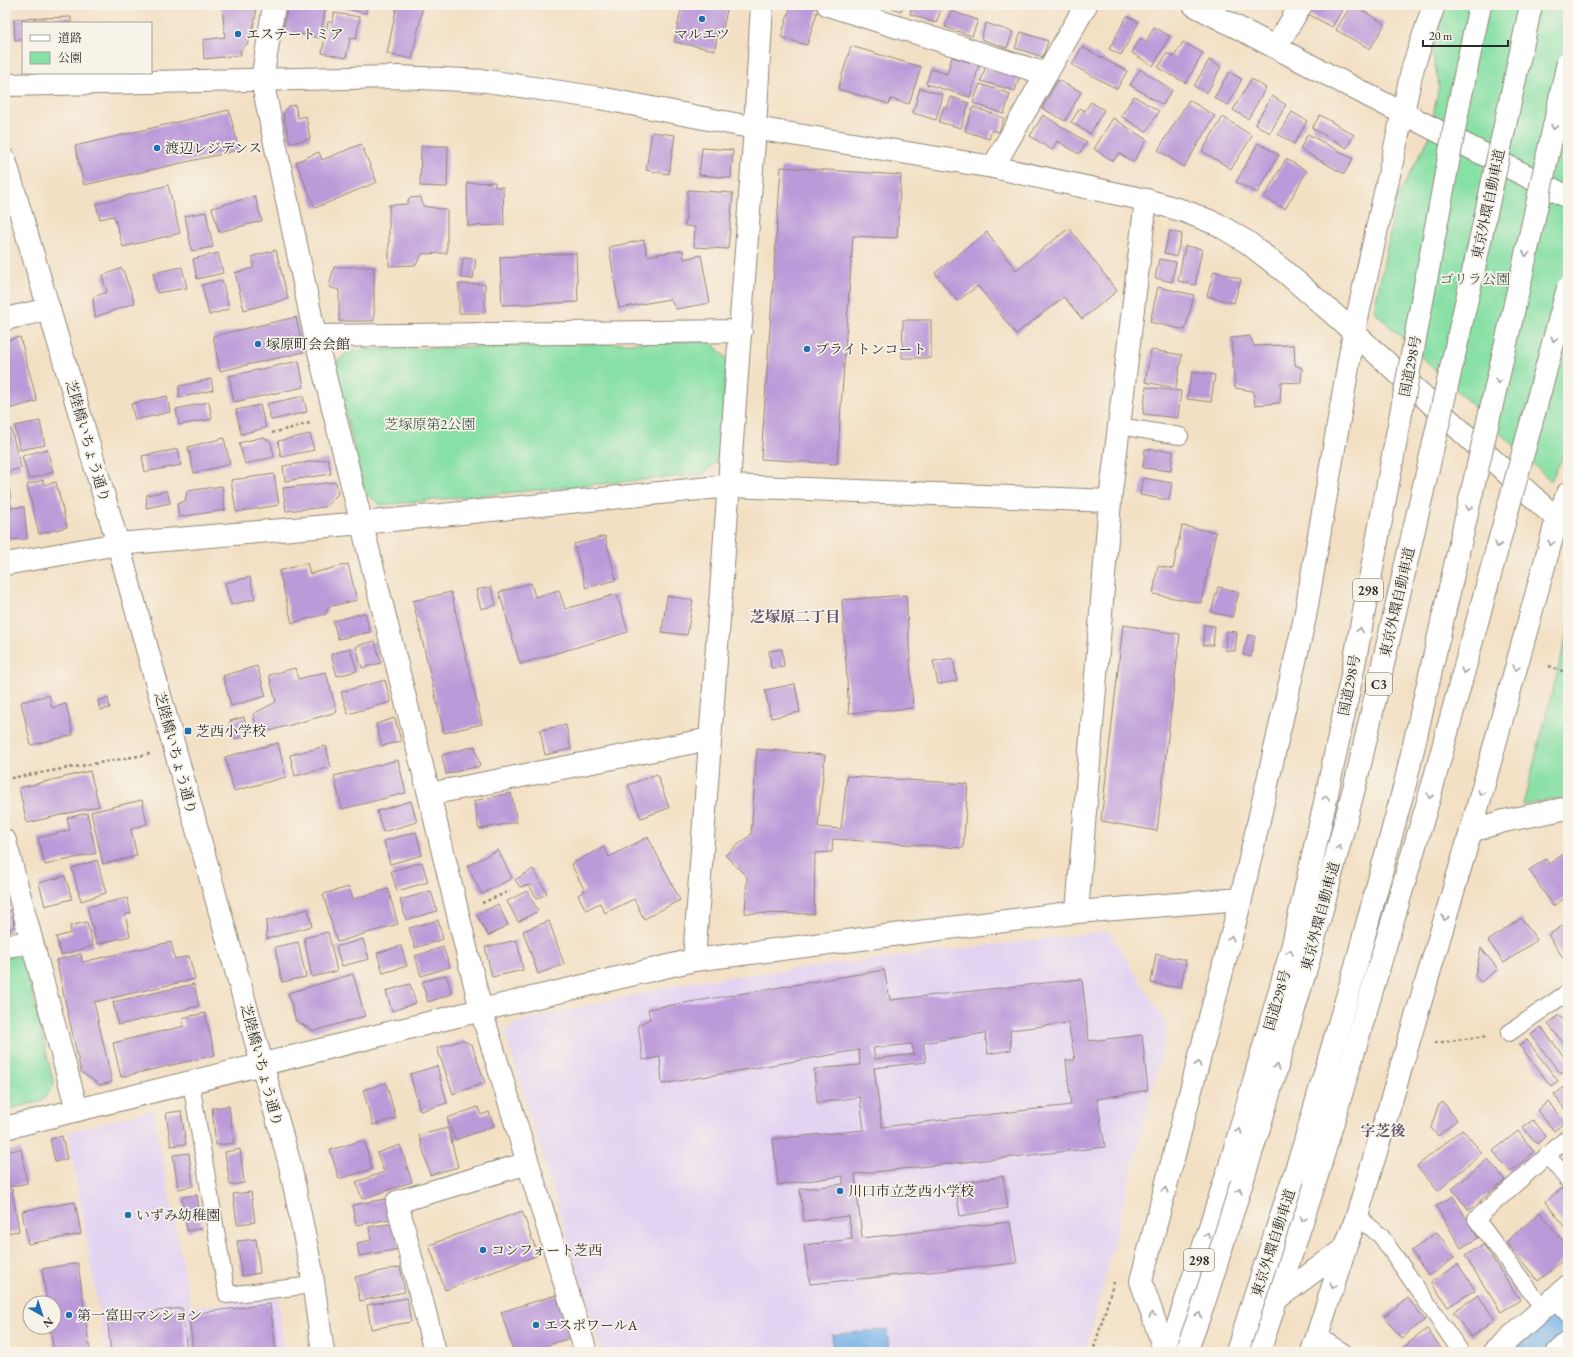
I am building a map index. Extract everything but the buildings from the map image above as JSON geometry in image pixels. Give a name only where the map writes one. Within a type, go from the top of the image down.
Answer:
[{"type":"main road","points":[[274,5],[262,80],[315,336],[481,1010],[586,1352]]},
{"type":"main road","points":[[694,960],[756,128],[762,5]]},
{"type":"main road","points":[[828,5],[1046,74]]},
{"type":"main road","points":[[993,167],[1086,5]]},
{"type":"main road","points":[[1194,5],[1568,197]]},
{"type":"main road","points":[[1276,47],[1301,5]]},
{"type":"main road","points":[[1164,1352],[1141,1281],[1241,899],[1305,617],[1354,332],[1413,67],[1434,5]]},
{"type":"main road","name":"国道298号","points":[[1169,1352],[1229,1169],[1293,944],[1326,798],[1355,659],[1457,112],[1480,5]]},
{"type":"main road","name":"東京外環自動車道","points":[[1186,1352],[1203,1306],[1258,1131],[1303,978],[1357,777],[1475,264],[1531,5]]},
{"type":"main road","name":"東京外環自動車道","points":[[1237,1352],[1304,1145],[1355,969],[1405,784],[1522,273],[1568,62]]},
{"type":"main road","points":[[5,85],[397,77],[488,81],[600,98],[756,128],[993,167],[1146,200],[1184,211],[1216,224],[1247,242],[1284,271],[1354,332],[1562,523]]},
{"type":"main road","name":"芝陸橋いちょう通り","points":[[5,160],[118,544],[290,1166],[313,1285],[323,1352]]},
{"type":"main road","points":[[1077,912],[1110,501],[1146,200]]},
{"type":"main road","points":[[1259,1352],[1315,1182],[1430,795],[1568,288]]},
{"type":"main road","points":[[5,319],[49,309]]},
{"type":"main road","points":[[315,336],[741,331]]},
{"type":"main road","points":[[5,564],[118,544],[362,523],[729,486],[1110,501]]},
{"type":"main road","points":[[1315,1344],[1344,1248],[1358,1216],[1562,523],[1568,493]]},
{"type":"main road","points":[[429,794],[710,739]]},
{"type":"main road","points":[[1471,831],[1504,821],[1567,812]]},
{"type":"main road","points":[[5,841],[77,1110]]},
{"type":"main road","points":[[5,1128],[481,1010],[694,960],[1077,912],[1241,899]]},
{"type":"main road","points":[[5,946],[32,942]]},
{"type":"main road","points":[[435,1352],[397,1202],[528,1163]]},
{"type":"main road","points":[[1278,1298],[1344,1248]]},
{"type":"main road","points":[[1503,1349],[1555,1298]]},
{"type":"main road","points":[[1558,1352],[1568,1343]]},
{"type":"lane","points":[[1119,426],[1180,436]]},
{"type":"lane","points":[[1509,1032],[1568,992]]},
{"type":"lane","points":[[191,1083],[227,1295],[313,1285]]},
{"type":"lane","points":[[1568,1137],[1476,1219],[1555,1298],[1568,1315]]},
{"type":"lane","points":[[1547,1155],[1568,1180]]},
{"type":"lane","points":[[1358,1216],[1381,1236],[1461,1352]]},
{"type":"lane","points":[[1315,1344],[1344,1352]]},
{"type":"path","points":[[272,433],[335,417]]},
{"type":"path","points":[[1548,666],[1568,673]]},
{"type":"path","points":[[5,779],[175,749]]},
{"type":"path","points":[[458,913],[510,890]]},
{"type":"path","points":[[1435,1043],[1509,1032]]},
{"type":"path","points":[[1098,1352],[1094,1348],[1116,1275]]},
{"type":"shaded area","name":"川口市立芝西小学校","points":[[1109,931],[1168,1027],[1086,1352],[602,1352],[505,1033],[514,1023],[690,982]]},
{"type":"shaded area","name":"いずみ幼稚園","points":[[153,1110],[191,1307],[278,1298],[284,1352],[106,1352],[68,1132]]},
{"type":"green space","name":"ゴリラ公園","points":[[1444,5],[1568,5],[1568,445],[1551,481],[1374,311],[1397,198],[1429,138],[1439,85],[1432,52]]},
{"type":"green space","name":"芝塚原第2公園","points":[[710,341],[727,359],[719,459],[703,474],[381,505],[365,493],[334,365],[350,350]]},
{"type":"green space","points":[[1568,631],[1568,797],[1523,805]]},
{"type":"green space","points":[[15,956],[24,959],[54,1085],[42,1101],[5,1110],[5,958]]},
{"type":"water","points":[[887,1329],[889,1352],[834,1352],[832,1335]]},
{"type":"waterway","points":[[1527,1352],[1568,1315]]},
{"type":"place","name":"マルエツ","points":[[702,19]]},
{"type":"place","name":"エステートミア","points":[[238,34]]},
{"type":"place","name":"渡辺レジデンス","points":[[157,148]]},
{"type":"place","name":"塚原町会会館","points":[[258,344]]},
{"type":"place","name":"ブライトンコート","points":[[807,349]]},
{"type":"place","name":"芝西小学校","points":[[188,731]]},
{"type":"place","name":"川口市立芝西小学校","points":[[840,1191]]},
{"type":"place","name":"いずみ幼稚園","points":[[128,1215]]},
{"type":"place","name":"コンフォート芝西","points":[[483,1250]]},
{"type":"place","name":"第一富田マンション","points":[[69,1315]]},
{"type":"place","name":"エスポワールA","points":[[536,1325]]},
{"type":"district","name":"芝塚原二丁目","points":[[795,617]]},
{"type":"district","name":"字芝後","points":[[1383,1131]]}]
